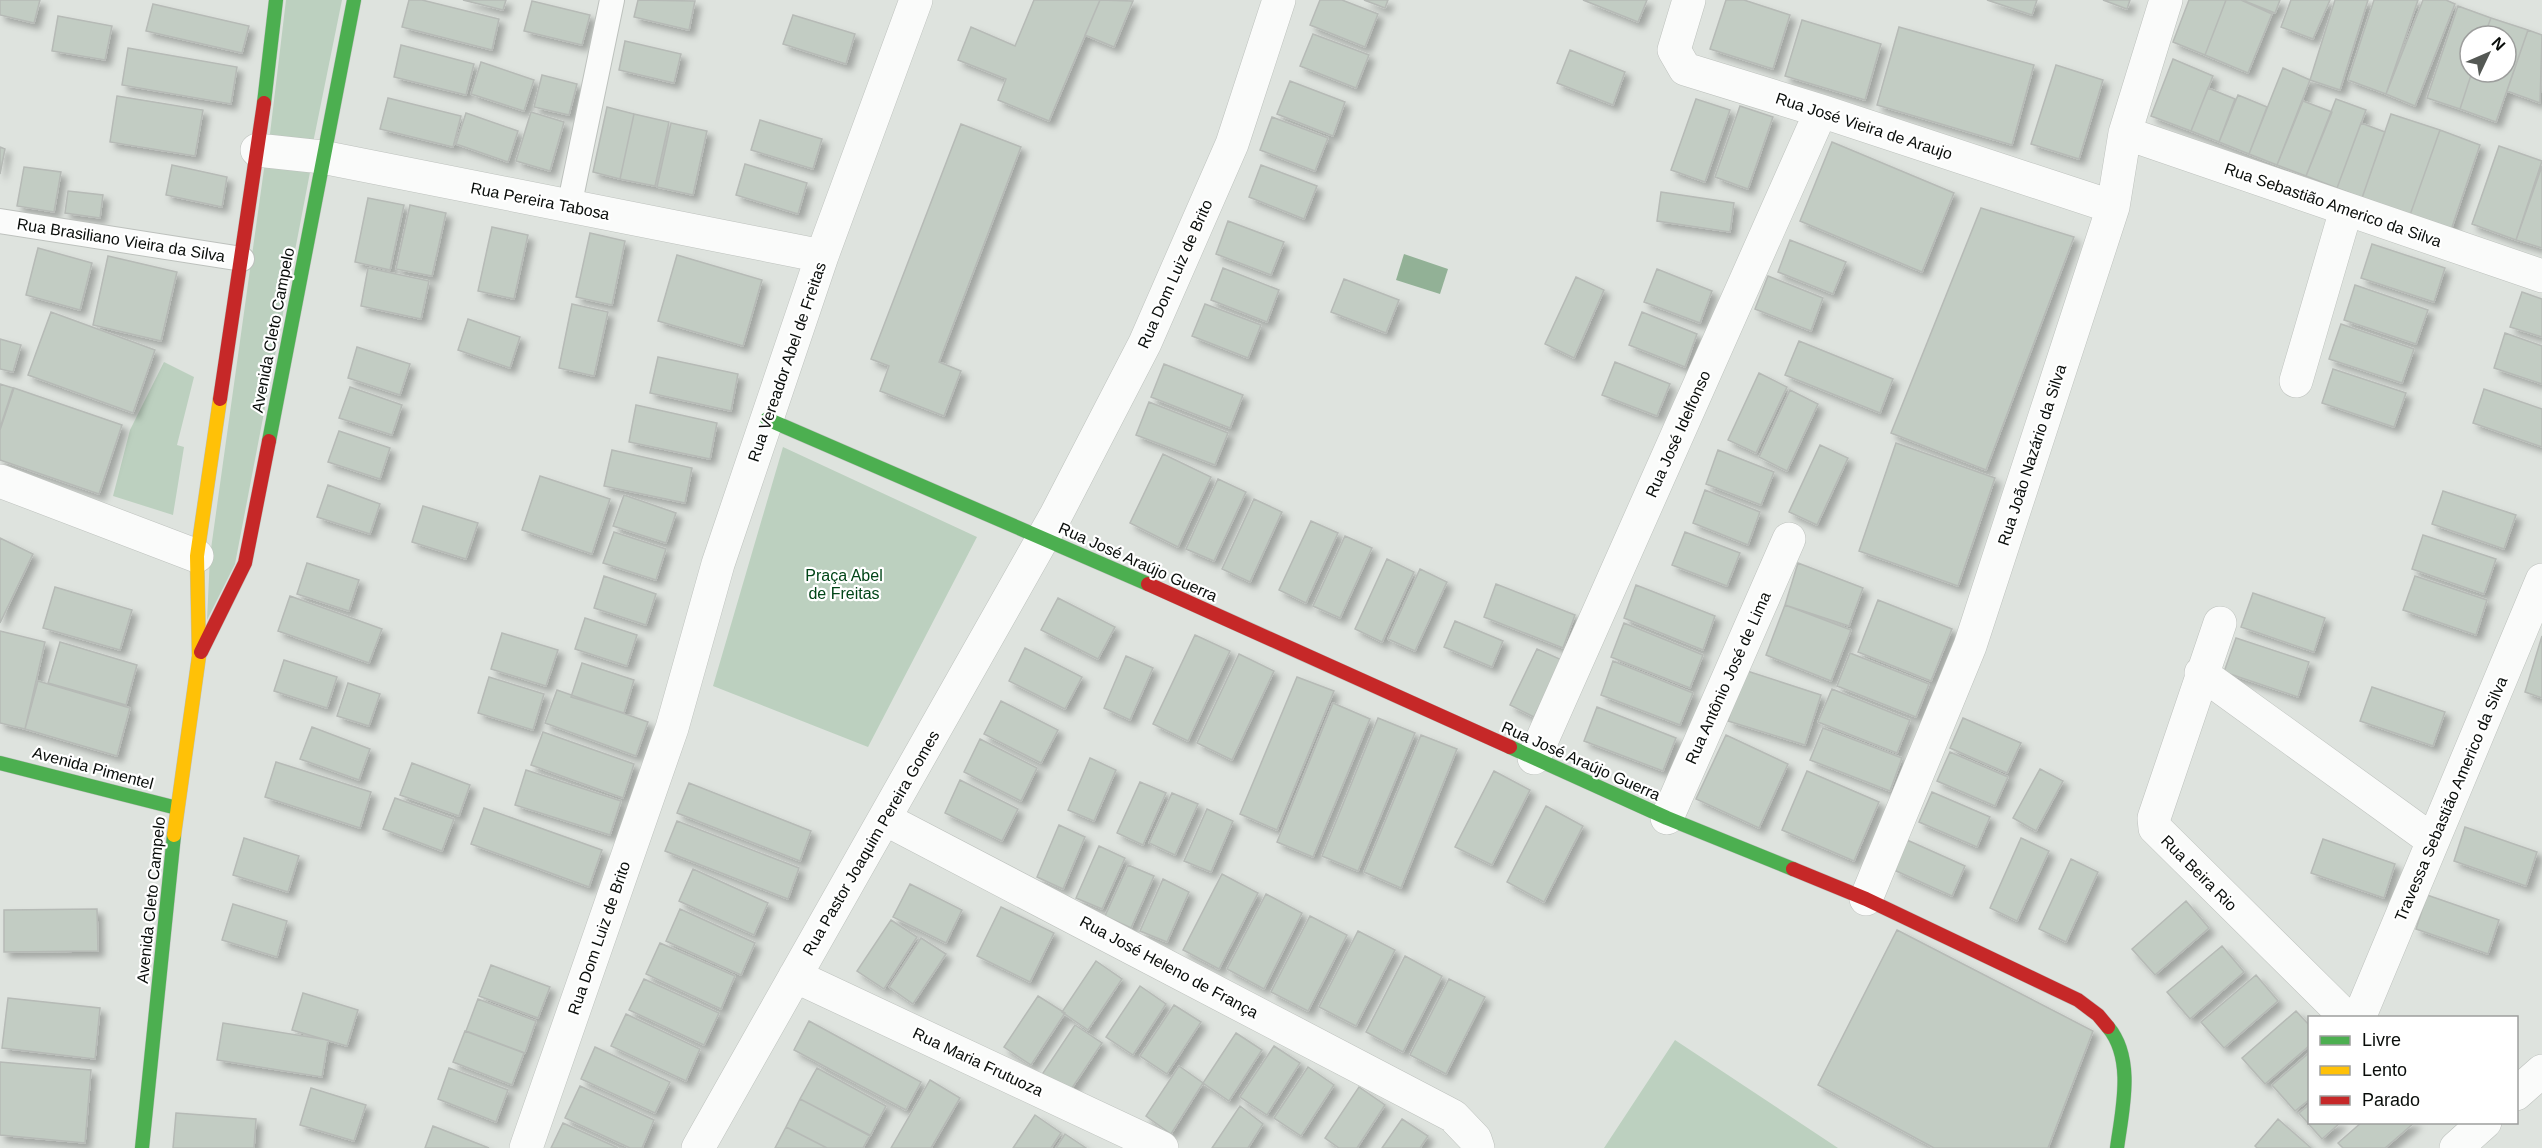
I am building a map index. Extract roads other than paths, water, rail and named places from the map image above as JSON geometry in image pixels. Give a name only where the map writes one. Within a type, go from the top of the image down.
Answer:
[{"type":"main road","name":"Avenida Cleto Campelo","points":[[142,1148],[177,808],[199,656],[197,556],[242,259],[276,0]]},
{"type":"main road","name":"Avenida Cleto Campelo","points":[[199,656],[245,563],[354,0]]},
{"type":"main road","points":[[767,419],[1043,537]]},
{"type":"main road","name":"Rua José Araújo Guerra","points":[[1043,537],[1667,818],[1866,899],[2078,1000],[2103,1018],[2120,1044],[2125,1076],[2117,1148]]},
{"type":"main road","name":"Avenida Pimentel","points":[[0,763],[6,762],[177,808]]},
{"type":"street","name":"Rua Vereador Abel de Freitas","points":[[672,728],[718,564],[822,256],[916,0]]},
{"type":"street","name":"Rua Dom Luiz de Brito","points":[[1043,537],[1145,343],[1232,144],[1279,0]]},
{"type":"street","name":"Rua José Vieira de Araujo","points":[[1689,0],[1674,50],[1685,69],[2113,207]]},
{"type":"street","name":"Rua João Nazário da Silva","points":[[1866,899],[1970,646],[2113,207],[2125,133],[2166,0]]},
{"type":"street","name":"Rua José Idelfonso","points":[[1534,758],[1821,111]]},
{"type":"street","name":"Rua Sebastião Americo da Silva","points":[[2125,133],[2542,276]]},
{"type":"street","name":"Rua Pereira Tabosa","points":[[257,150],[322,157],[822,256]]},
{"type":"street","points":[[2296,381],[2346,210]]},
{"type":"street","points":[[0,481],[197,556]]},
{"type":"street","name":"Rua Pastor Joaquim Pereira Gomes","points":[[698,1148],[1043,537]]},
{"type":"street","name":"Rua Antônio José de Lima","points":[[1667,818],[1789,539]]},
{"type":"street","name":"Travessa Sebastião Americo da Silva","points":[[2359,1016],[2542,580]]},
{"type":"street","name":"Rua Beira Rio","points":[[2220,623],[2201,673],[2154,818],[2155,828],[2346,1016]]},
{"type":"street","points":[[2201,673],[2432,840]]},
{"type":"street","name":"Rua Dom Luiz de Brito","points":[[526,1148],[672,728]]},
{"type":"street","name":"Rua José Heleno de França","points":[[885,819],[1453,1116],[1475,1139],[1478,1148]]},
{"type":"street","name":"Rua Maria Frutuoza","points":[[795,976],[1162,1148]]},
{"type":"street","points":[[2518,1093],[2542,1071]]},
{"type":"lane","points":[[570,207],[612,0]]},
{"type":"lane","name":"Rua Brasiliano Vieira da Silva","points":[[0,221],[242,259]]},
{"type":"park label","name":"Praça Abel de Freitas","points":[[844,584]]}]
